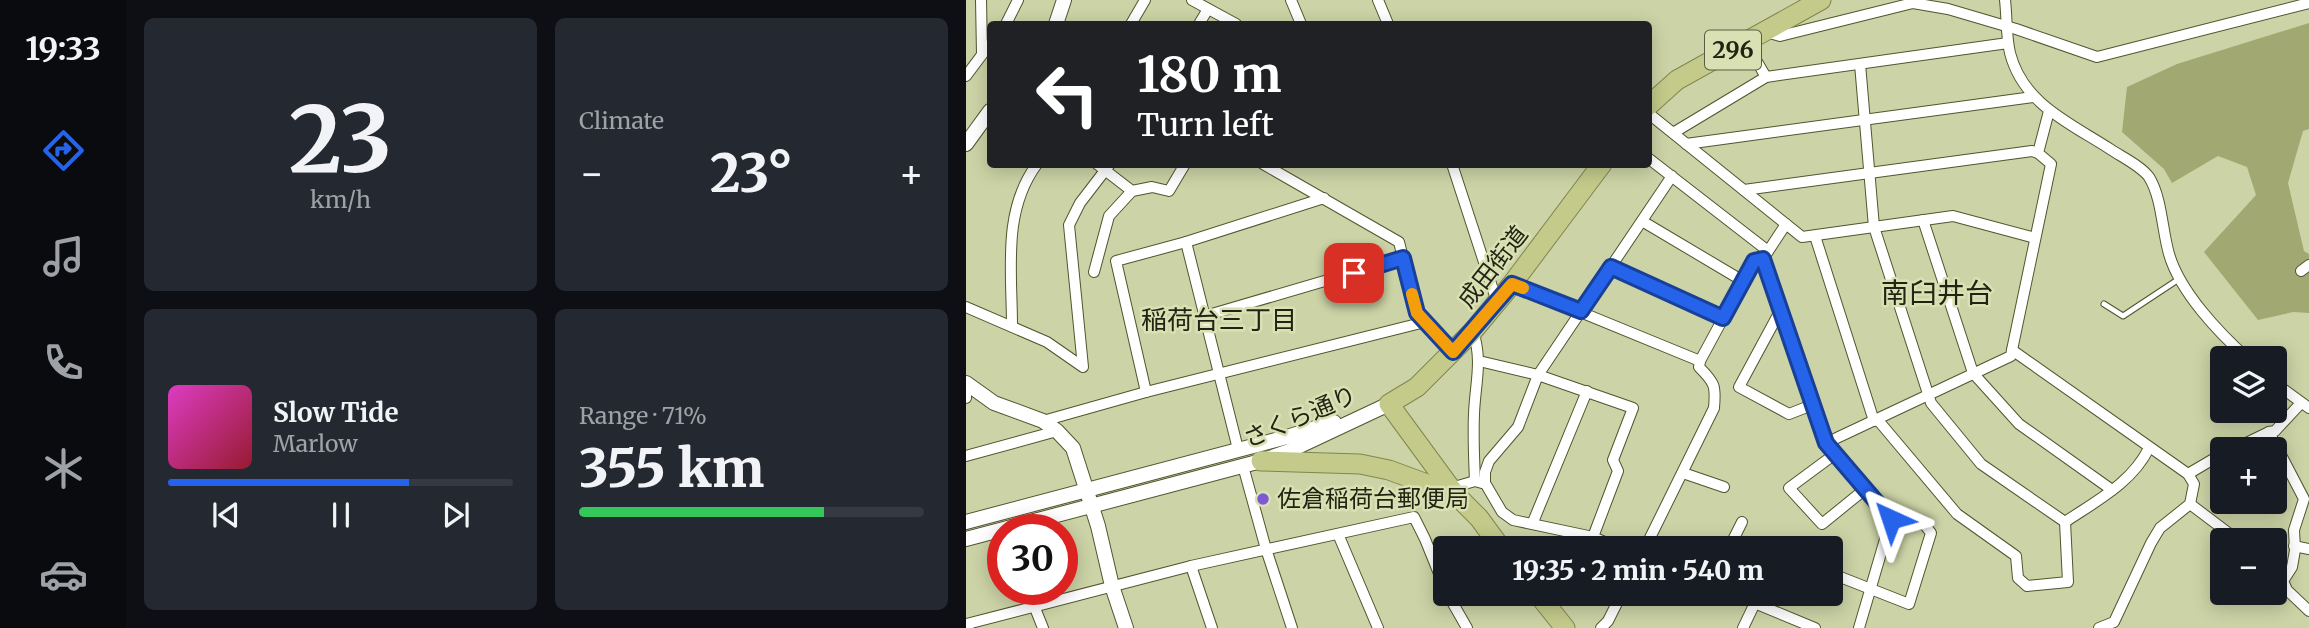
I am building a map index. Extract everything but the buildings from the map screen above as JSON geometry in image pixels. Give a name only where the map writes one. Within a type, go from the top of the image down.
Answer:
[{"type":"highway","name":"296","points":[[1652,102],[1677,80],[1821,0]]},
{"type":"highway","name":"成田街道","points":[[1389,404],[1417,387],[1473,331],[1512,284],[1599,168]]},
{"type":"highway","points":[[1389,404],[1453,491],[1492,536]]},
{"type":"highway","points":[[1252,464],[1360,464],[1389,470],[1453,491]]},
{"type":"highway","points":[[1547,606],[1565,628]]},
{"type":"street","points":[[981,0],[982,54]]},
{"type":"street","points":[[1008,21],[1018,0]]},
{"type":"street","points":[[1057,21],[1064,0]]},
{"type":"street","points":[[1133,21],[1145,0]]},
{"type":"street","points":[[1192,0],[1230,21]]},
{"type":"street","points":[[1291,0],[1300,21]]},
{"type":"street","points":[[1378,0],[1387,21]]},
{"type":"street","points":[[2006,0],[2010,55],[2021,79],[2033,97],[2049,111],[2147,174],[2155,194],[2169,254],[2179,279],[2188,293],[2236,346]]},
{"type":"street","points":[[1766,32],[1780,36],[1913,3],[1948,9],[2097,57],[2309,3]]},
{"type":"street","points":[[1201,21],[1208,9]]},
{"type":"street","points":[[1746,43],[1766,77]]},
{"type":"street","points":[[1673,133],[1766,77],[2008,43]]},
{"type":"street","points":[[966,76],[987,48]]},
{"type":"street","points":[[1860,64],[1874,227],[1931,403],[1981,464],[2065,522]]},
{"type":"street","points":[[1686,144],[2033,97]]},
{"type":"street","points":[[2038,153],[2049,111]]},
{"type":"street","points":[[966,144],[987,115]]},
{"type":"street","points":[[1652,116],[1802,237],[1953,216],[2035,238]]},
{"type":"street","points":[[1744,190],[2032,151],[2051,164],[2011,356],[1826,443]]},
{"type":"street","points":[[1652,161],[1765,255],[1780,311],[1826,443],[1891,519],[1859,628]]},
{"type":"street","points":[[1012,326],[1012,223],[1020,193],[1035,168]]},
{"type":"street","points":[[966,307],[1047,342],[1083,367],[1069,225],[1103,168]]},
{"type":"street","points":[[1105,168],[1132,191]]},
{"type":"street","points":[[1094,272],[1109,216],[1132,191],[1152,187],[1169,191],[1183,168]]},
{"type":"street","points":[[1270,168],[1399,242],[1417,313],[1453,352]]},
{"type":"street","points":[[1453,168],[1497,302]]},
{"type":"street","points":[[1453,491],[1480,482],[1489,461],[1518,427],[1538,375],[1672,176]]},
{"type":"street","points":[[1146,392],[1116,261],[1186,242],[1324,198]]},
{"type":"street","points":[[1923,220],[1973,373],[2019,424],[2112,490]]},
{"type":"street","points":[[1642,221],[1743,281]]},
{"type":"street","points":[[1651,536],[1714,408],[1716,389],[1699,367],[1700,361],[1754,261],[1765,255],[1786,224]]},
{"type":"street","points":[[1815,236],[1875,420],[1957,514],[2015,556],[2018,578],[2026,586],[2068,582],[2065,522]]},
{"type":"street","points":[[1186,242],[1238,449]]},
{"type":"street","points":[[1205,316],[1403,258]]},
{"type":"street","points":[[1611,267],[1723,318]]},
{"type":"street","points":[[1512,284],[1700,361]]},
{"type":"street","points":[[1780,311],[1739,387],[1789,414],[1812,405]]},
{"type":"street","points":[[1043,421],[1146,392],[1425,322]]},
{"type":"street","points":[[1473,331],[1479,349],[1474,413],[1480,482],[1502,512],[1513,520],[1589,536]]},
{"type":"street","points":[[2012,351],[2188,474],[2194,484],[2190,504],[2160,528],[2151,543],[2114,622],[2099,628]]},
{"type":"street","points":[[1479,361],[1538,375],[1633,408],[1613,460],[1618,471],[1593,536]]},
{"type":"street","points":[[966,383],[966,398]]},
{"type":"street","points":[[966,383],[994,403],[1043,421],[1073,448],[1126,628]]},
{"type":"street","points":[[1532,523],[1587,391]]},
{"type":"street","points":[[2259,437],[2275,431],[2305,406],[2287,392]]},
{"type":"street","name":"さくら通り","points":[[966,522],[1238,449],[1389,404]]},
{"type":"street","name":"さくら通り","points":[[966,539],[1252,464],[1289,451],[1389,404]]},
{"type":"street","points":[[966,456],[1057,431]]},
{"type":"street","points":[[2269,432],[2304,499],[2294,530],[2292,567],[2287,574]]},
{"type":"street","points":[[2065,522],[2127,479],[2141,464],[2148,448]]},
{"type":"street","points":[[1835,454],[1789,488],[1822,524],[1864,490]]},
{"type":"street","points":[[2188,474],[2210,461]]},
{"type":"street","points":[[1252,464],[1266,549],[1292,628]]},
{"type":"street","points":[[1683,473],[1724,487]]},
{"type":"street","points":[[2190,504],[2222,528]]},
{"type":"street","points":[[968,628],[967,624],[1191,566],[1414,517],[1433,561]]},
{"type":"street","points":[[1735,536],[1742,522]]},
{"type":"street","points":[[1843,578],[1909,604],[1931,533],[1924,524],[1890,523]]},
{"type":"street","points":[[1338,534],[1378,628]]},
{"type":"street","points":[[2294,546],[2309,549]]},
{"type":"street","points":[[1191,566],[1212,628]]},
{"type":"street","points":[[2287,590],[2309,611]]},
{"type":"street","points":[[1454,606],[1467,628]]},
{"type":"street","points":[[1601,628],[1616,606]]},
{"type":"street","points":[[1743,628],[1760,606]]},
{"type":"street","points":[[1763,606],[1815,628]]},
{"type":"street","points":[[1035,608],[1043,628]]},
{"type":"lane","points":[[2104,304],[2123,316],[2179,279]]},
{"type":"green space","points":[[2309,23],[2309,129],[2303,131],[2288,183],[2304,251],[2309,254],[2309,313],[2293,312],[2258,320],[2204,252],[2256,195],[2247,167],[2218,156],[2172,183],[2164,169],[2122,132],[2127,87],[2177,64]]},
{"type":"slow traffic","points":[[1412,294],[1417,313],[1453,352],[1512,284],[1523,288]]},
{"type":"place","name":"佐倉稲荷台郵便局","points":[[1263,499]]},
{"type":"district","name":"南臼井台","points":[[1937,293]]},
{"type":"district","name":"稲荷台三丁目","points":[[1219,320]]},
{"type":"route","points":[[1354,273],[1403,258],[1417,313],[1453,352],[1512,284],[1581,311],[1611,267],[1723,318],[1754,261],[1763,259],[1826,443],[1891,519]]}]
